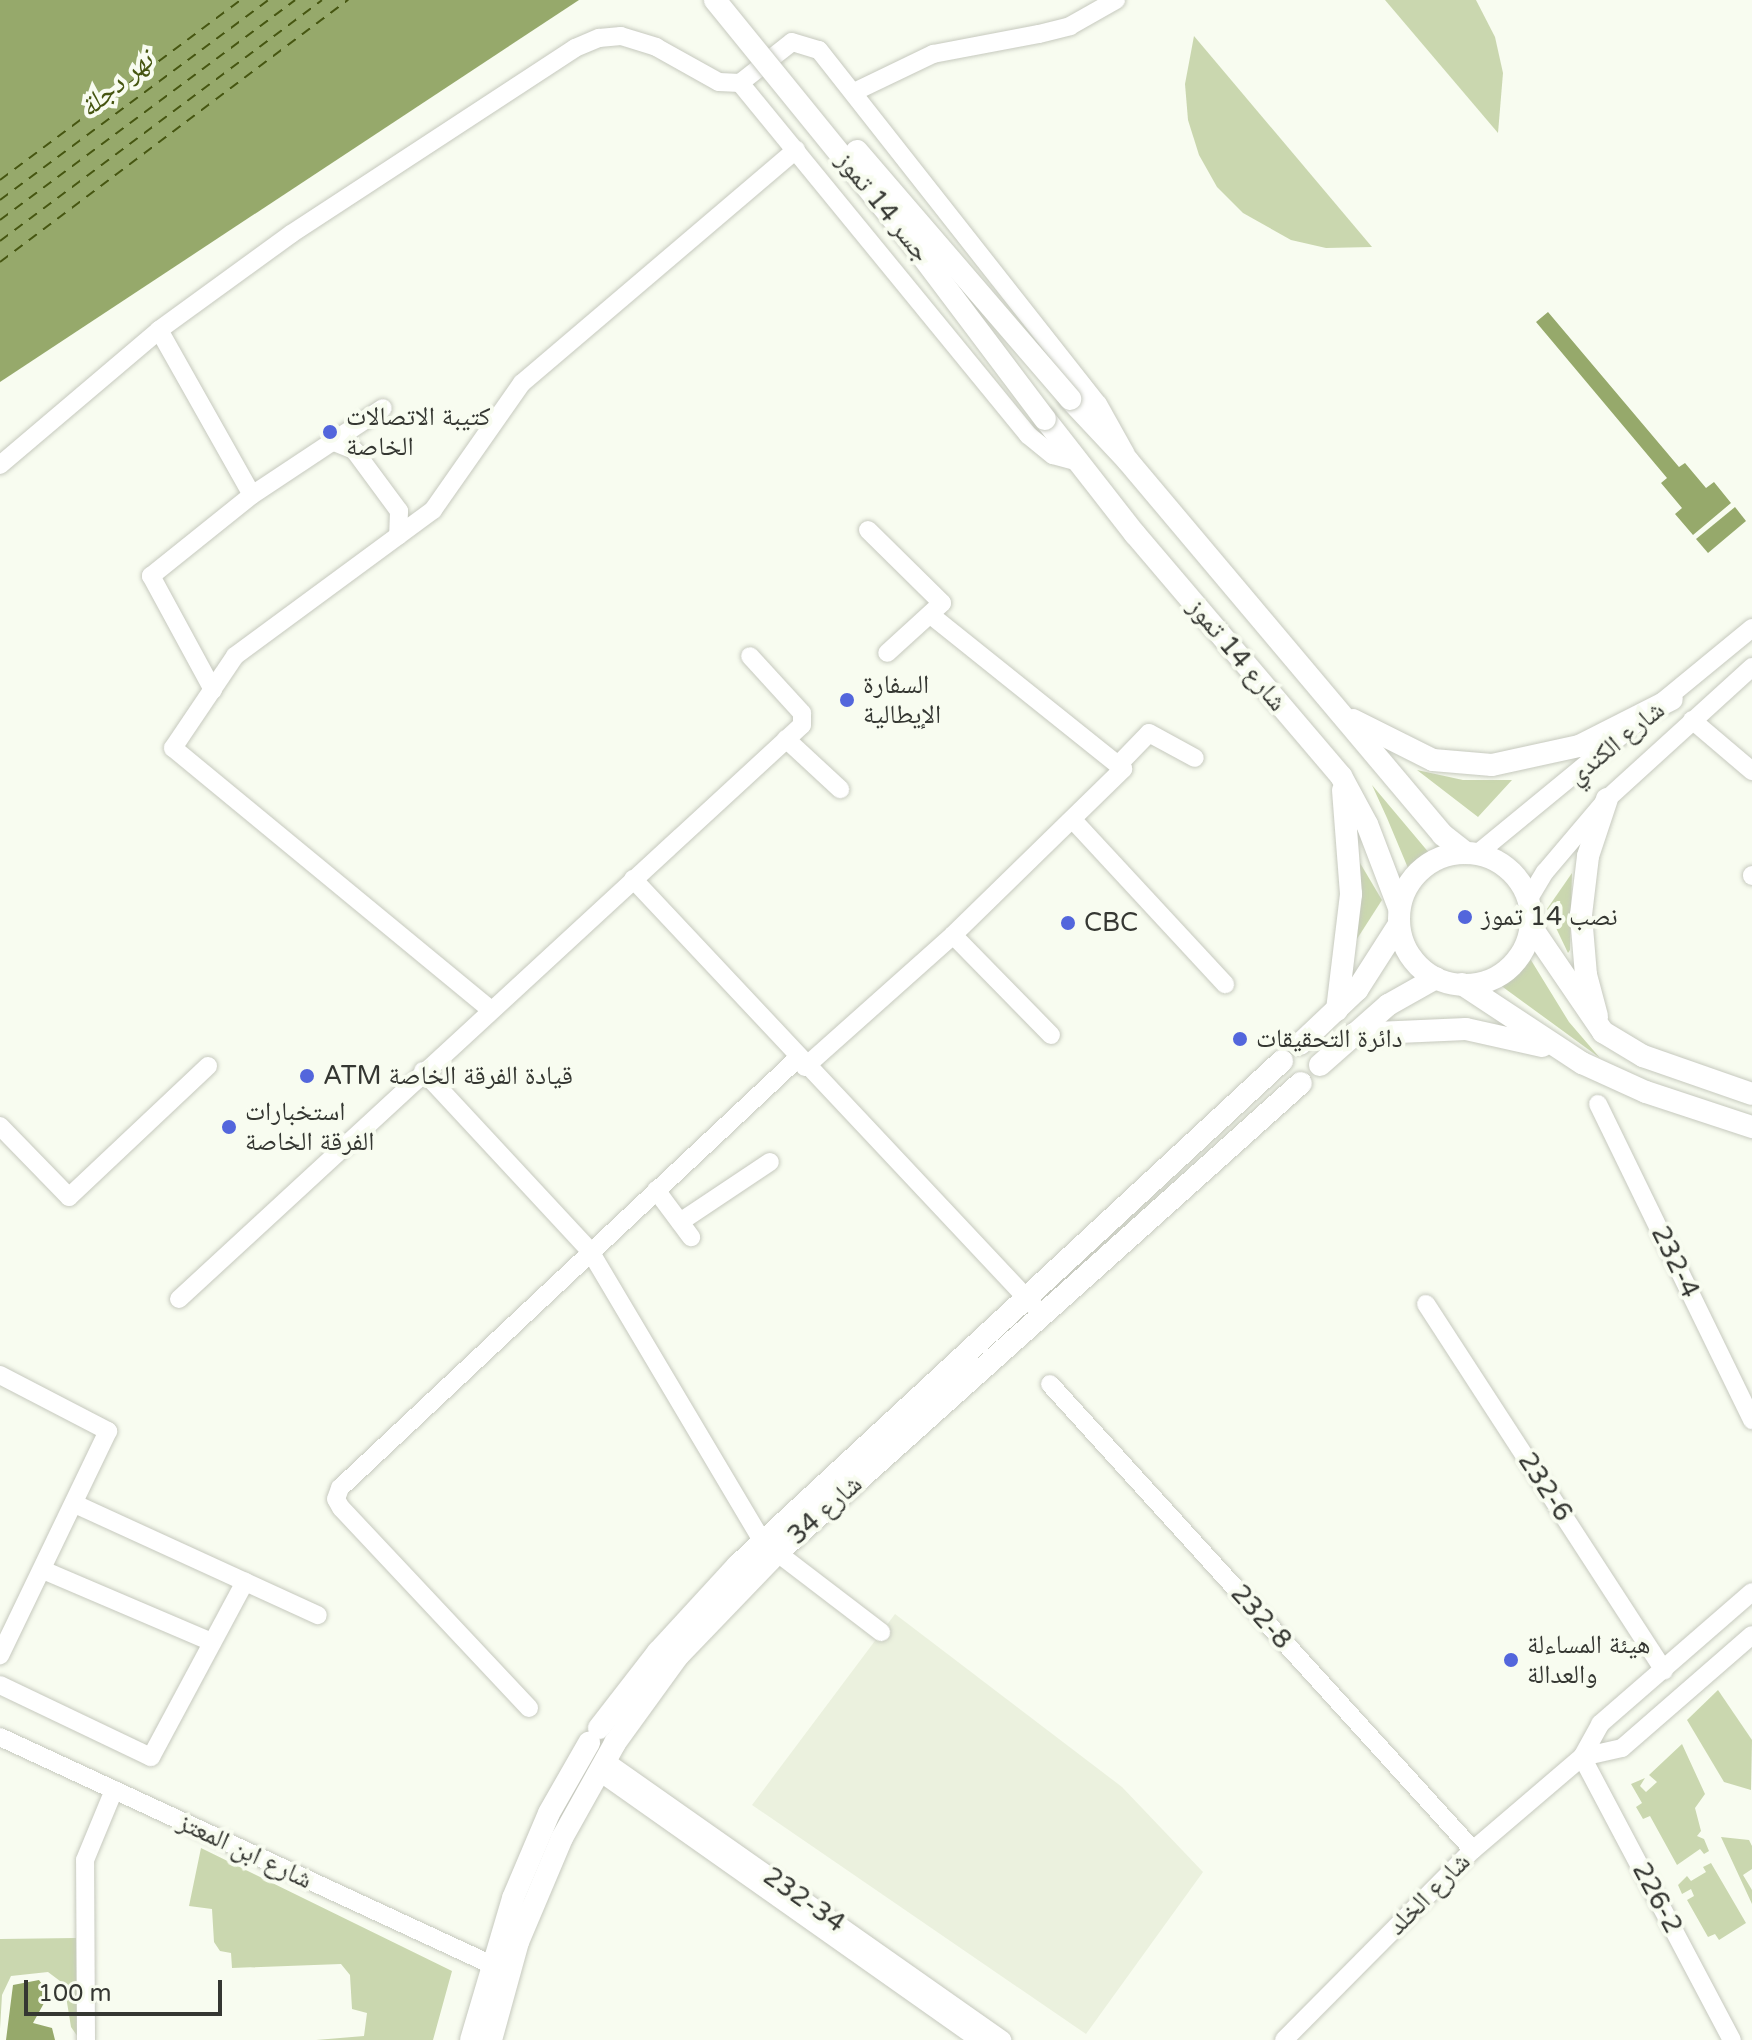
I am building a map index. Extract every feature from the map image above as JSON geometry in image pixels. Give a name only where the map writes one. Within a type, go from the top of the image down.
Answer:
[{"type":"main road","name":"جسر 14 تموز","points":[[715,0],[913,244],[1045,419]]},
{"type":"main road","name":"جسر 14 تموز","points":[[732,0],[1070,399]]},
{"type":"main road","name":"شارع 14 تموز","points":[[1070,399],[1128,461],[1443,835],[1471,853]]},
{"type":"main road","name":"شارع 14 تموز","points":[[1045,419],[1076,461],[1341,776],[1367,824],[1399,917]]},
{"type":"main road","points":[[1340,714],[1433,760],[1492,765],[1523,762],[1579,746],[1672,699]]},
{"type":"main road","points":[[1337,1010],[1351,894],[1341,776]]},
{"type":"main road","points":[[1603,1032],[1586,975],[1581,915],[1588,856],[1607,799]]},
{"type":"main road","points":[[1300,1044],[1370,974],[1399,917],[1409,883],[1428,864],[1471,853],[1509,870],[1528,900],[1530,925],[1521,952],[1502,973],[1462,984]]},
{"type":"main road","points":[[1399,917],[1413,960],[1436,978],[1462,984],[1567,1055],[1646,1092],[1752,1127]]},
{"type":"main road","points":[[1530,925],[1603,1032],[1643,1056],[1752,1094]]},
{"type":"main road","points":[[1320,1065],[1388,1005],[1436,978]]},
{"type":"main road","points":[[1354,1034],[1428,1026],[1466,1029],[1567,1055]]},
{"type":"main road","name":"شارع 34","points":[[491,2040],[527,1918],[601,1766],[678,1656],[769,1548],[1026,1297],[1282,1061]]},
{"type":"main road","name":"شارع 34","points":[[471,2040],[490,1964],[536,1841],[594,1735],[685,1621],[1043,1314],[1301,1083]]},
{"type":"street","points":[[854,92],[933,54],[1070,26],[1116,0]]},
{"type":"street","points":[[0,465],[159,330],[304,225],[587,43],[621,36],[656,47],[719,82],[740,83],[800,41],[819,50],[1098,404],[1128,461]]},
{"type":"street","points":[[740,83],[1028,435],[1053,455],[1076,461]]},
{"type":"street","points":[[491,1010],[173,748],[235,656],[433,510],[522,383],[796,150]]},
{"type":"street","points":[[159,330],[252,495]]},
{"type":"street","points":[[213,690],[151,576],[252,495],[383,408]]},
{"type":"street","points":[[334,442],[354,450],[399,511],[398,536]]},
{"type":"street","points":[[868,530],[940,598],[940,607],[887,653]]},
{"type":"street","points":[[931,615],[1121,762]]},
{"type":"street","name":"شارع الكندي","points":[[1471,853],[1672,699],[1752,628]]},
{"type":"street","points":[[179,1299],[786,739],[805,718],[750,656]]},
{"type":"street","name":"شارع الكندي","points":[[1528,900],[1545,872],[1607,799],[1752,667]]},
{"type":"street","points":[[1692,720],[1752,771]]},
{"type":"street","points":[[529,1708],[336,1499],[340,1488],[656,1190],[953,935],[1120,777],[1121,762],[1143,738],[1156,732],[1195,758]]},
{"type":"street","points":[[786,739],[840,789]]},
{"type":"street","points":[[1073,820],[1225,984]]},
{"type":"street","points":[[633,879],[801,1063],[1043,1314]]},
{"type":"street","points":[[953,935],[1051,1035]]},
{"type":"street","points":[[0,1126],[69,1197],[208,1066]]},
{"type":"street","points":[[423,1071],[590,1251],[769,1548],[881,1632]]},
{"type":"street","name":"232-4","points":[[1598,1104],[1747,1393],[1752,1420]]},
{"type":"street","points":[[656,1190],[686,1230],[770,1162]]},
{"type":"street","name":"232-6","points":[[1426,1304],[1664,1671]]},
{"type":"street","points":[[0,1375],[108,1431],[0,1655]]},
{"type":"street","name":"232-8","points":[[1050,1384],[1473,1850]]},
{"type":"street","points":[[75,1504],[318,1615]]},
{"type":"street","points":[[43,1570],[212,1642]]},
{"type":"street","points":[[0,1685],[151,1757],[245,1582]]},
{"type":"street","name":"شارع الخلد","points":[[1284,2040],[1473,1850],[1582,1757],[1600,1724],[1752,1592]]},
{"type":"street","name":"شارع الخلد","points":[[1582,1757],[1622,1748],[1752,1635]]},
{"type":"street","name":"شارع ابن المعتز","points":[[0,1737],[490,1964]]},
{"type":"street","name":"226-2","points":[[1582,1757],[1732,2040]]},
{"type":"street","name":"232-34","points":[[601,1766],[980,2040]]},
{"type":"street","name":"232-34","points":[[601,1766],[1003,2040]]},
{"type":"street","points":[[86,2040],[85,1860],[114,1790]]},
{"type":"shaded area","points":[[1385,0],[1476,0],[1495,37],[1503,73],[1498,133]]},
{"type":"shaded area","points":[[1194,36],[1372,247],[1326,248],[1291,240],[1243,213],[1217,187],[1199,155],[1188,120],[1185,84]]},
{"type":"shaded area","points":[[1417,770],[1463,780],[1512,780],[1478,817]]},
{"type":"shaded area","points":[[1372,785],[1430,854],[1408,868],[1387,818]]},
{"type":"shaded area","points":[[1360,863],[1382,900],[1355,942]]},
{"type":"shaded area","points":[[1572,873],[1570,950],[1568,953],[1547,909]]},
{"type":"shaded area","points":[[1526,952],[1569,1022],[1600,1058],[1496,982],[1519,967]]},
{"type":"shaded area","points":[[895,1614],[1122,1787],[1203,1872],[1086,2034],[752,1805]]},
{"type":"shaded area","points":[[1718,1690],[1752,1740],[1751,1790],[1724,1782],[1687,1720]]},
{"type":"shaded area","points":[[1682,1744],[1705,1794],[1695,1808],[1701,1831],[1697,1836],[1704,1839],[1709,1851],[1704,1854],[1700,1849],[1677,1865],[1650,1816],[1643,1819],[1636,1807],[1642,1803],[1631,1784],[1645,1778],[1640,1786],[1646,1792],[1657,1782],[1649,1775]]},
{"type":"shaded area","points":[[1721,1837],[1749,1840],[1752,1846],[1752,1869],[1743,1875],[1752,1890],[1752,1904]]},
{"type":"shaded area","points":[[201,1848],[452,1971],[433,2040],[316,2040],[364,2036],[367,2013],[352,2009],[350,1975],[341,1964],[232,1968],[231,1953],[220,1951],[214,1942],[212,1909],[189,1906]]},
{"type":"shaded area","points":[[1711,1863],[1746,1923],[1719,1940],[1715,1934],[1708,1937],[1687,1900],[1694,1896],[1691,1889],[1682,1894],[1678,1885],[1687,1876],[1691,1881],[1706,1872],[1703,1867]]},
{"type":"shaded area","points":[[76,1938],[78,2037],[71,2027],[64,1984],[48,1972],[11,1976],[2,1995],[0,2029],[0,1939]]},
{"type":"water","name":"نهر دجلة","points":[[0,0],[579,0],[0,382]]},
{"type":"water","points":[[1548,312],[1679,467],[1685,463],[1706,488],[1714,482],[1731,503],[1693,535],[1675,514],[1682,508],[1661,483],[1667,478],[1536,322]]},
{"type":"water","points":[[1735,507],[1746,521],[1708,553],[1696,539]]},
{"type":"water","points":[[39,1980],[49,1994],[33,2023],[52,2028],[55,2040],[6,2040],[13,1985]]},
{"type":"ferry route","points":[[0,180],[241,0]]},
{"type":"ferry route","points":[[0,200],[268,0]]},
{"type":"ferry route","points":[[0,220],[295,0]]},
{"type":"ferry route","points":[[0,241],[322,0]]},
{"type":"ferry route","points":[[0,262],[348,0]]},
{"type":"place","name":"كتيبة الاتصالات الخاصة","points":[[330,432]]},
{"type":"place","name":"السفارة الإيطالية","points":[[847,700]]},
{"type":"place","name":"نصب 14 تموز","points":[[1465,917]]},
{"type":"place","name":"CBC","points":[[1068,923]]},
{"type":"place","name":"دائرة التحقيقات","points":[[1240,1039]]},
{"type":"place","name":"ATM قيادة الفرقة الخاصة","points":[[307,1076]]},
{"type":"place","name":"استخبارات الفرقة الخاصة","points":[[229,1127]]},
{"type":"place","name":"هيئة المساءلة والعدالة","points":[[1511,1660]]}]
